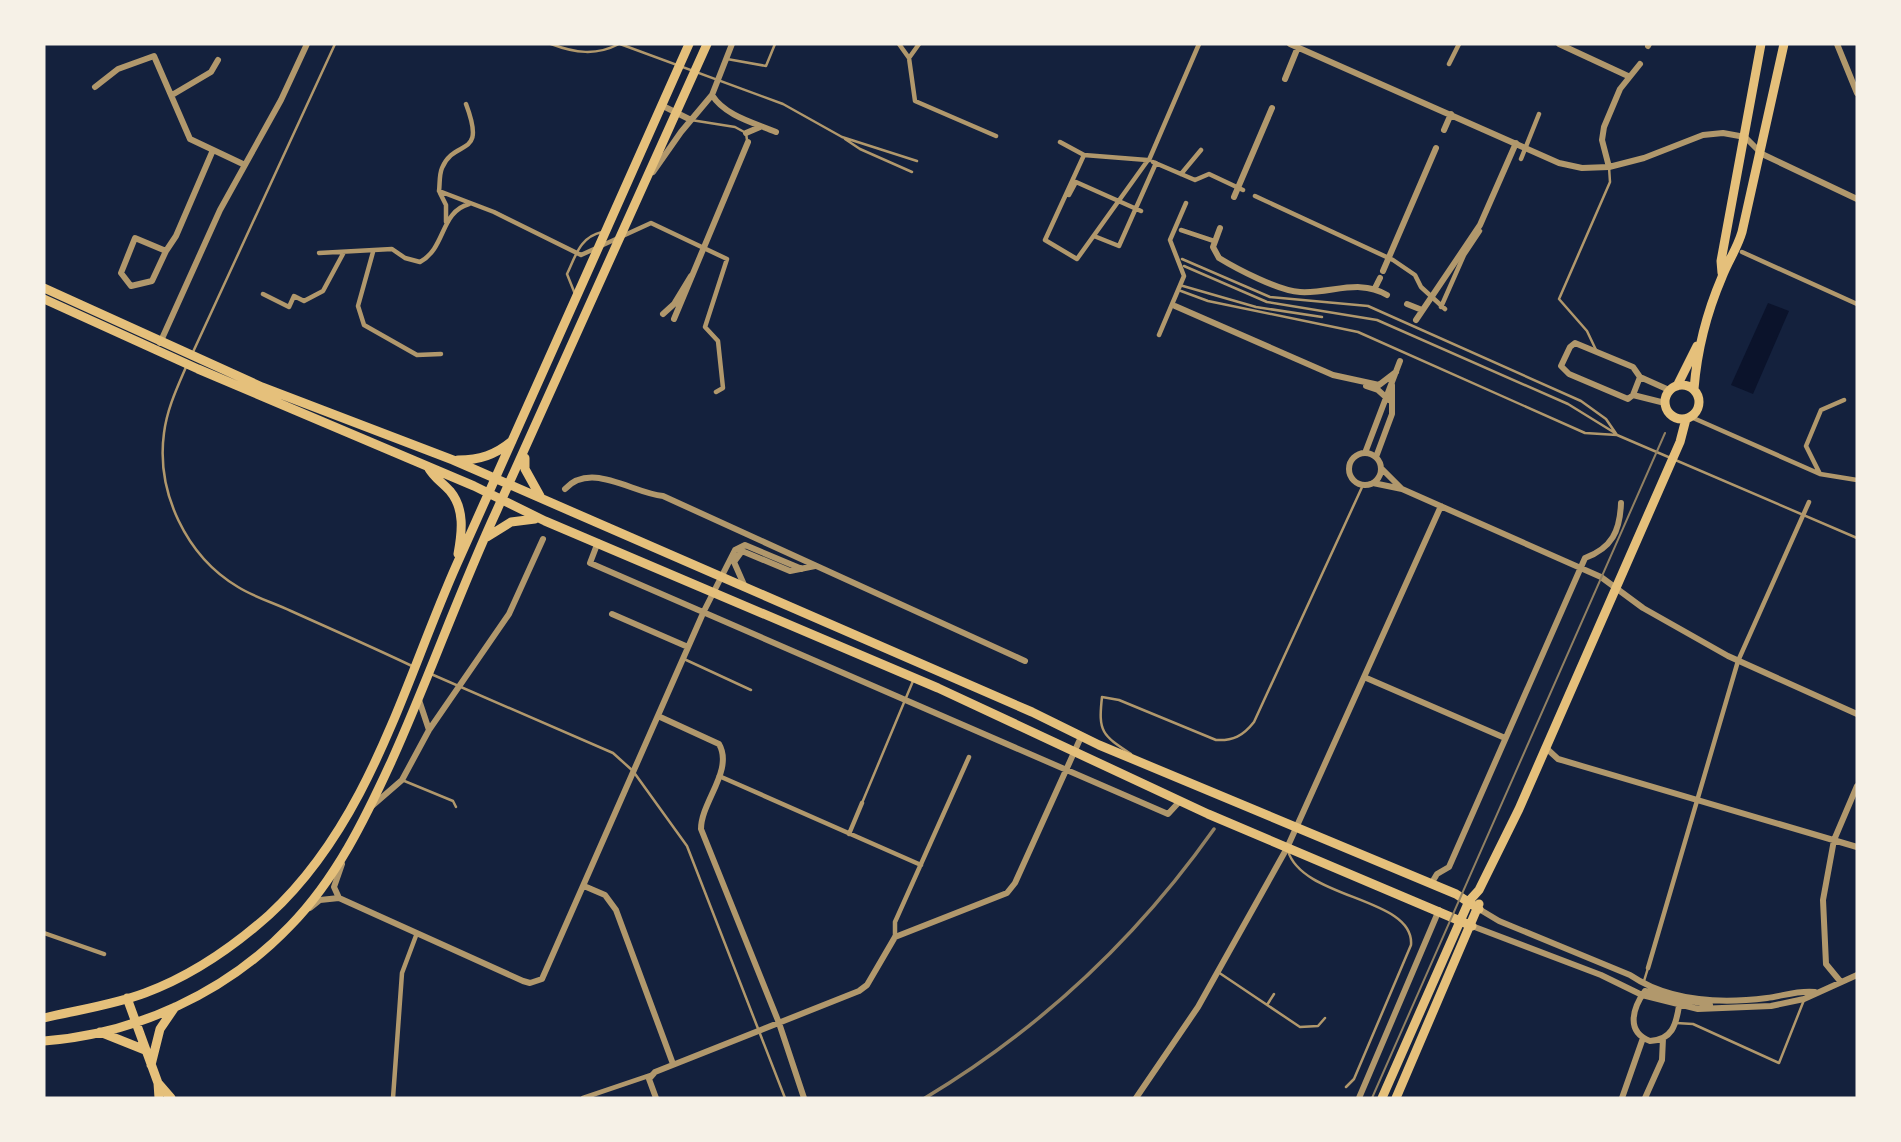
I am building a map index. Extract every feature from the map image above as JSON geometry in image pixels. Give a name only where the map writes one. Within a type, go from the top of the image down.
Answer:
[{"type":"main road","points":[[44,1018],[127,998],[174,980],[236,943],[271,913],[311,870],[352,808],[379,753],[456,568],[689,44]]},
{"type":"main road","points":[[44,1041],[100,1032],[199,997],[239,970],[290,926],[348,850],[419,700],[502,500],[707,44]]},
{"type":"main road","points":[[1722,275],[1721,261],[1761,44]]},
{"type":"main road","points":[[1382,1098],[1469,901],[1479,890],[1545,747],[1680,442],[1688,418],[1700,403],[1694,389],[1701,339],[1722,275],[1737,250],[1762,154],[1784,44]]},
{"type":"main road","points":[[44,288],[159,345],[490,493],[545,521],[914,679],[1180,801],[1472,926]]},
{"type":"main road","points":[[44,299],[541,497],[1032,712],[1081,737],[1431,884],[1469,901],[1479,909]]},
{"type":"main road","points":[[1688,418],[1670,414],[1665,403],[1701,339]]},
{"type":"main road","points":[[1673,388],[1694,389]]},
{"type":"main road","points":[[453,460],[477,460],[493,454],[516,438]]},
{"type":"main road","points":[[526,450],[525,469],[541,497]]},
{"type":"main road","points":[[428,467],[435,480],[448,488],[457,500],[462,518],[456,568]]},
{"type":"main road","points":[[486,537],[511,522],[525,519],[545,521]]},
{"type":"main road","points":[[1396,1098],[1479,909],[1479,890]]},
{"type":"main road","points":[[127,998],[158,1083],[159,1098]]},
{"type":"main road","points":[[151,1065],[159,1029],[175,1007]]},
{"type":"main road","points":[[100,1032],[145,1050]]},
{"type":"main road","points":[[158,1083],[171,1098]]},
{"type":"street","points":[[159,345],[220,210],[307,44]]},
{"type":"street","points":[[646,182],[712,95],[732,44]]},
{"type":"street","points":[[899,44],[909,58],[915,101],[996,136]]},
{"type":"street","points":[[909,58],[919,44]]},
{"type":"street","points":[[1093,236],[1119,246],[1138,210],[1152,161],[1199,44]]},
{"type":"street","points":[[1290,44],[1559,163],[1582,168],[1609,167],[1644,158],[1703,135],[1715,133],[1745,136],[1762,154],[1857,199]]},
{"type":"street","points":[[1449,64],[1459,44]]},
{"type":"street","points":[[1559,44],[1628,76]]},
{"type":"street","points":[[1838,44],[1857,93]]},
{"type":"street","points":[[1285,79],[1298,47]]},
{"type":"street","points":[[95,87],[118,69],[154,56],[190,139],[245,165]]},
{"type":"street","points":[[172,94],[211,72],[218,60]]},
{"type":"street","points":[[1609,167],[1602,135],[1628,76],[1636,72],[1640,64]]},
{"type":"street","points":[[712,95],[718,105],[732,114],[776,132]]},
{"type":"street","points":[[446,223],[446,205],[439,191],[441,169],[449,158],[471,141],[475,127],[466,104]]},
{"type":"street","points":[[661,105],[691,120]]},
{"type":"street","points":[[1234,197],[1240,189],[1272,108]]},
{"type":"street","points":[[1444,130],[1451,114]]},
{"type":"street","points":[[1521,159],[1539,114]]},
{"type":"street","points":[[746,134],[762,126]]},
{"type":"street","points":[[674,319],[748,142]]},
{"type":"street","points":[[1060,142],[1084,155],[1152,161],[1195,180],[1209,174],[1240,189]]},
{"type":"street","points":[[1416,320],[1477,231],[1516,143]]},
{"type":"street","points":[[1376,288],[1436,148]]},
{"type":"street","points":[[1181,174],[1201,149]]},
{"type":"street","points":[[166,251],[135,238],[121,273],[131,286],[152,281],[176,236],[213,150]]},
{"type":"street","points":[[1084,155],[1045,240],[1077,259],[1118,201],[1152,161]]},
{"type":"street","points":[[1069,196],[1076,182],[1138,210]]},
{"type":"street","points":[[439,191],[494,212],[547,241],[581,255],[651,223],[722,255],[727,259],[705,327],[718,341],[723,388],[716,392]]},
{"type":"street","points":[[1255,196],[1393,260],[1415,275],[1421,287],[1443,308],[1464,255],[1480,231]]},
{"type":"street","points":[[1159,335],[1184,276],[1170,240],[1186,203]]},
{"type":"street","points":[[319,253],[391,249],[405,258],[420,262],[437,248],[452,212],[470,204]]},
{"type":"street","points":[[1220,228],[1214,241],[1215,253],[1219,258],[1287,289],[1298,292],[1354,286],[1376,288],[1387,295]]},
{"type":"street","points":[[1181,230],[1214,241]]},
{"type":"street","points":[[263,294],[289,307],[294,296],[304,301],[323,291],[344,252]]},
{"type":"street","points":[[373,252],[358,306],[364,325],[417,355],[441,354]]},
{"type":"street","points":[[1742,252],[1857,304]]},
{"type":"street","points":[[663,314],[674,304],[692,275]]},
{"type":"street","points":[[1407,304],[1422,310]]},
{"type":"street","points":[[1175,306],[1333,375],[1378,390],[1390,401]]},
{"type":"street","points":[[1640,377],[1633,395],[1628,400],[1569,374],[1561,366],[1570,347],[1575,343],[1633,367],[1640,377],[1673,388]]},
{"type":"street","points":[[1400,361],[1392,384],[1376,457],[1381,468],[1402,489]]},
{"type":"street","points":[[1357,383],[1379,385],[1396,372]]},
{"type":"street","points":[[1633,395],[1665,403]]},
{"type":"street","points":[[1820,474],[1806,446],[1821,410],[1844,400]]},
{"type":"street","points":[[1365,453],[1390,401]]},
{"type":"street","points":[[1688,418],[1820,474],[1857,480]]},
{"type":"street","points":[[1376,457],[1365,453],[1356,456],[1349,466],[1352,478],[1363,485],[1402,489],[1581,568],[1738,661],[1857,714]]},
{"type":"street","points":[[1373,484],[1379,477],[1381,468]]},
{"type":"street","points":[[565,489],[578,479],[593,477],[646,494],[663,496],[1025,661]]},
{"type":"street","points":[[1648,968],[1738,661],[1809,502]]},
{"type":"street","points":[[1431,884],[1437,874],[1449,867],[1585,558],[1608,547],[1621,518],[1621,503]]},
{"type":"street","points":[[1136,1098],[1218,972],[1287,848],[1441,506]]},
{"type":"street","points":[[370,807],[402,780],[429,730],[509,614],[543,539]]},
{"type":"street","points":[[598,542],[590,563],[1168,814],[1180,801]]},
{"type":"street","points":[[290,926],[320,900],[339,898],[523,981],[535,982],[542,979],[704,611],[740,545],[802,569]]},
{"type":"street","points":[[746,589],[734,562],[742,551],[790,571],[815,566]]},
{"type":"street","points":[[612,614],[688,647]]},
{"type":"street","points":[[1364,677],[1505,738]]},
{"type":"street","points":[[419,700],[429,730]]},
{"type":"street","points":[[658,716],[719,744],[724,753],[719,776],[701,817],[701,829],[779,1023],[804,1098]]},
{"type":"street","points":[[895,937],[1007,893],[1015,883],[1081,737]]},
{"type":"street","points":[[1545,747],[1558,759],[1696,802],[1857,847]]},
{"type":"street","points":[[583,1098],[651,1075],[673,1063],[859,991],[867,985],[895,937],[895,922],[969,757]]},
{"type":"street","points":[[719,776],[921,864]]},
{"type":"street","points":[[1840,982],[1826,964],[1822,921],[1825,882],[1834,840],[1857,786]]},
{"type":"street","points":[[849,834],[862,803]]},
{"type":"street","points":[[339,898],[334,887],[348,850]]},
{"type":"street","points":[[584,886],[605,895],[616,910],[673,1063]]},
{"type":"street","points":[[1479,909],[1499,921],[1630,975],[1675,1001],[1718,1006],[1802,991],[1815,992]]},
{"type":"street","points":[[1359,1098],[1439,910]]},
{"type":"street","points":[[1472,926],[1601,975],[1642,995],[1718,1010],[1771,1006],[1804,999],[1857,975]]},
{"type":"street","points":[[44,933],[104,954]]},
{"type":"street","points":[[393,1098],[402,973],[417,933]]},
{"type":"street","points":[[1642,995],[1633,1021],[1643,1038],[1650,1041],[1663,1038],[1673,1031],[1676,1023],[1675,1001]]},
{"type":"street","points":[[1622,1098],[1643,1038]]},
{"type":"street","points":[[1645,1098],[1662,1060],[1663,1038]]},
{"type":"street","points":[[651,1075],[656,1098]]},
{"type":"lane","points":[[335,44],[233,260],[173,397],[163,440],[163,469],[167,492],[177,518],[208,564],[237,587],[416,667]]},
{"type":"lane","points":[[551,44],[589,52],[606,51],[619,44],[730,83],[783,104],[860,149],[912,172]]},
{"type":"lane","points":[[727,59],[766,66],[775,44]]},
{"type":"lane","points":[[691,120],[735,127],[746,134],[748,142]]},
{"type":"lane","points":[[842,137],[917,161]]},
{"type":"lane","points":[[1597,351],[1587,331],[1559,299],[1610,182],[1609,167]]},
{"type":"lane","points":[[576,296],[567,274],[581,243],[589,235],[606,231]]},
{"type":"lane","points":[[1182,259],[1269,298],[1368,306],[1581,401],[1606,419],[1618,435]]},
{"type":"lane","points":[[1184,266],[1267,302],[1377,320],[1568,404],[1618,435],[1857,538]]},
{"type":"lane","points":[[1184,286],[1256,307],[1322,317],[1334,326]]},
{"type":"lane","points":[[1181,291],[1208,301],[1358,332],[1585,433],[1618,435]]},
{"type":"lane","points":[[1323,311],[1337,303]]},
{"type":"lane","points":[[1322,317],[1323,311]]},
{"type":"lane","points":[[1150,766],[1105,735],[1100,718],[1102,697],[1119,700],[1216,740],[1227,741],[1246,733],[1259,711],[1363,485]]},
{"type":"lane","points":[[683,659],[751,690]]},
{"type":"lane","points":[[428,673],[613,753],[633,771],[687,846],[785,1098]]},
{"type":"lane","points":[[862,803],[914,679]]},
{"type":"lane","points":[[402,780],[453,801],[456,807]]},
{"type":"lane","points":[[1287,848],[1292,864],[1308,877],[1402,919],[1411,934],[1411,945],[1354,1079],[1346,1087]]},
{"type":"lane","points":[[1643,984],[1648,968]]},
{"type":"lane","points":[[1218,972],[1306,1028],[1318,1026],[1325,1018]]},
{"type":"lane","points":[[1267,1005],[1274,994]]},
{"type":"lane","points":[[1676,1023],[1693,1024],[1779,1063],[1804,999]]},
{"type":"water","points":[[1768,303],[1789,311],[1753,394],[1731,385]]},
{"type":"tram line","points":[[1372,1098],[1665,433]]},
{"type":"railway","points":[[925,1098],[1008,1042],[1084,978],[1153,907],[1214,829]]}]
